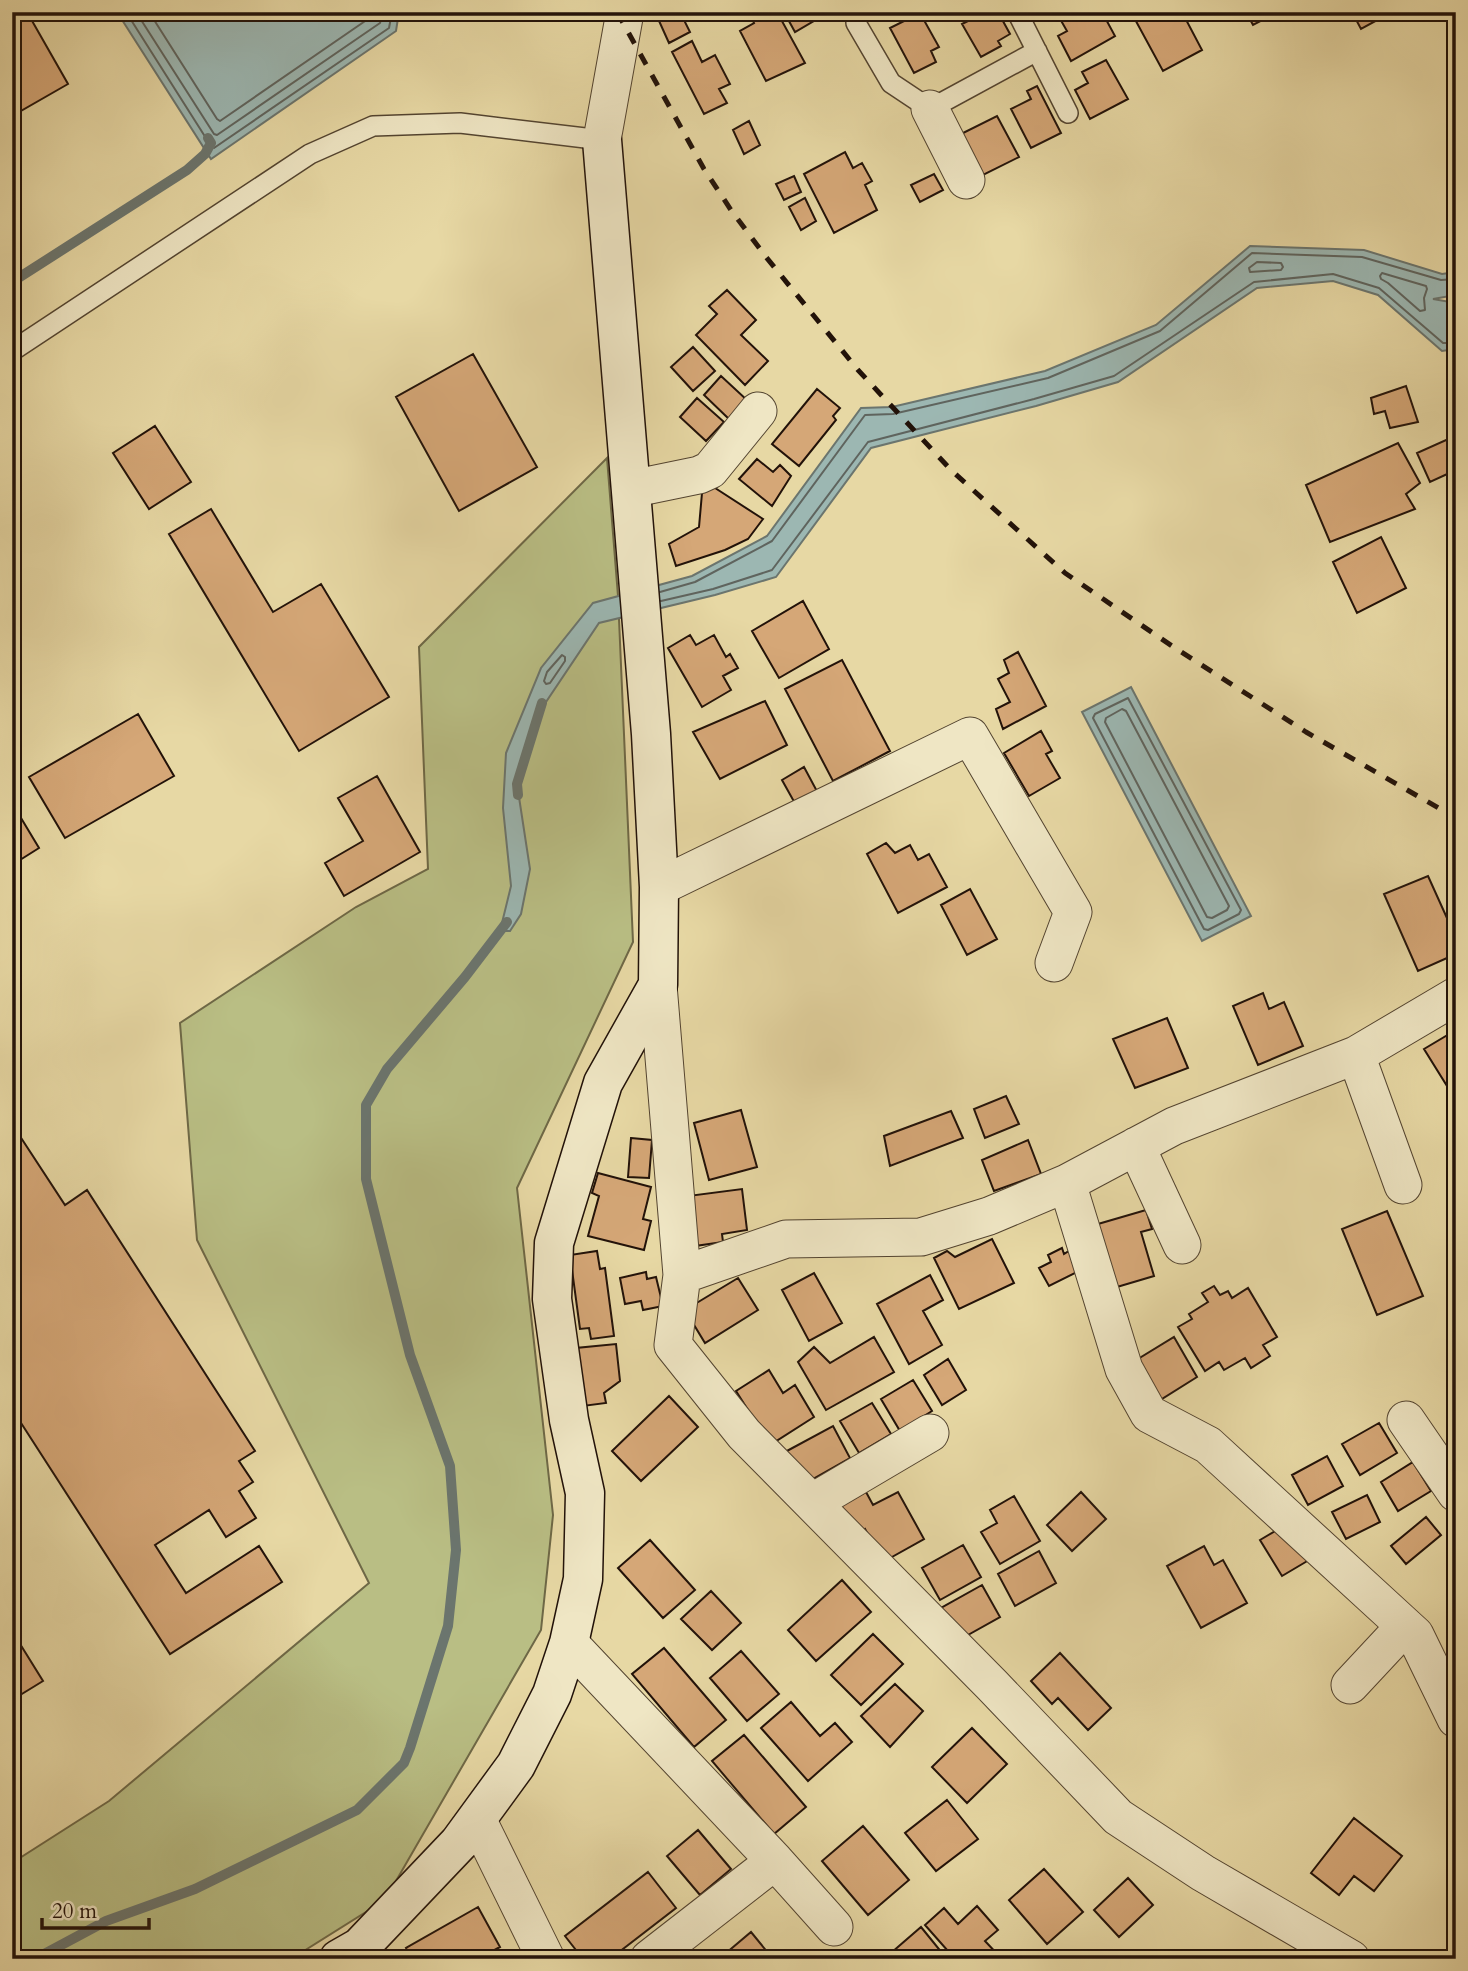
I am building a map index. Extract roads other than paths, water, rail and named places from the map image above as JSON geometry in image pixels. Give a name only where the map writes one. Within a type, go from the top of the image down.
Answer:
[{"type":"street","points":[[625,12],[603,140],[652,734],[659,887],[658,985],[682,1275],[673,1345],[744,1434],[1118,1817],[1203,1873],[1351,1959]]},
{"type":"street","points":[[930,109],[966,180]]},
{"type":"street","points":[[631,489],[699,475],[710,470],[758,411]]},
{"type":"street","points":[[659,887],[970,736],[1073,912],[1054,963]]},
{"type":"street","points":[[339,1959],[360,1947],[459,1843],[477,1819],[516,1765],[552,1694],[569,1643],[583,1579],[585,1493],[569,1420],[552,1299],[555,1243],[603,1083],[658,985]]},
{"type":"street","points":[[682,1275],[786,1238],[921,1237],[989,1216],[1067,1183],[1174,1126],[1356,1055],[1456,996]]},
{"type":"street","points":[[1356,1055],[1403,1185]]},
{"type":"street","points":[[1136,1146],[1182,1245]]},
{"type":"street","points":[[1067,1183],[1124,1369],[1149,1413],[1208,1445],[1405,1626],[1444,1658],[1456,1719]]},
{"type":"street","points":[[1406,1420],[1456,1493]]},
{"type":"street","points":[[813,1503],[930,1433]]},
{"type":"street","points":[[1350,1685],[1405,1626]]},
{"type":"street","points":[[569,1643],[834,1927]]},
{"type":"street","points":[[477,1819],[547,1959]]},
{"type":"street","points":[[649,1959],[775,1861]]},
{"type":"lane","points":[[857,12],[856,23],[891,83],[930,109],[1037,51]]},
{"type":"lane","points":[[1017,12],[1069,113]]},
{"type":"lane","points":[[12,351],[310,154],[373,126],[460,123],[603,140]]},
{"type":"water","points":[[117,12],[399,12],[396,31],[211,159]]},
{"type":"water","points":[[1250,246],[1364,250],[1442,274],[1456,272],[1456,295],[1433,299],[1456,303],[1456,349],[1442,351],[1378,295],[1333,281],[1257,288],[1118,382],[871,448],[776,577],[599,623],[540,711],[517,784],[530,869],[521,914],[510,931],[500,931],[511,886],[503,808],[506,753],[541,668],[593,603],[692,576],[767,536],[861,408],[892,407],[1045,371],[1156,325]]},
{"type":"water","points":[[1131,687],[1251,916],[1202,941],[1082,712]]},
{"type":"waterway","points":[[12,282],[187,170],[205,154],[211,143],[208,138]]},
{"type":"waterway","points":[[518,795],[517,784],[542,703]]},
{"type":"waterway","points":[[35,1959],[106,1921],[195,1889],[357,1810],[404,1763],[448,1626],[456,1550],[450,1466],[410,1355],[366,1179],[366,1105],[387,1069],[465,977],[507,922]]},
{"type":"railway","points":[[617,12],[704,169],[731,210],[858,370],[952,471],[1065,573],[1306,732],[1456,818]]}]
